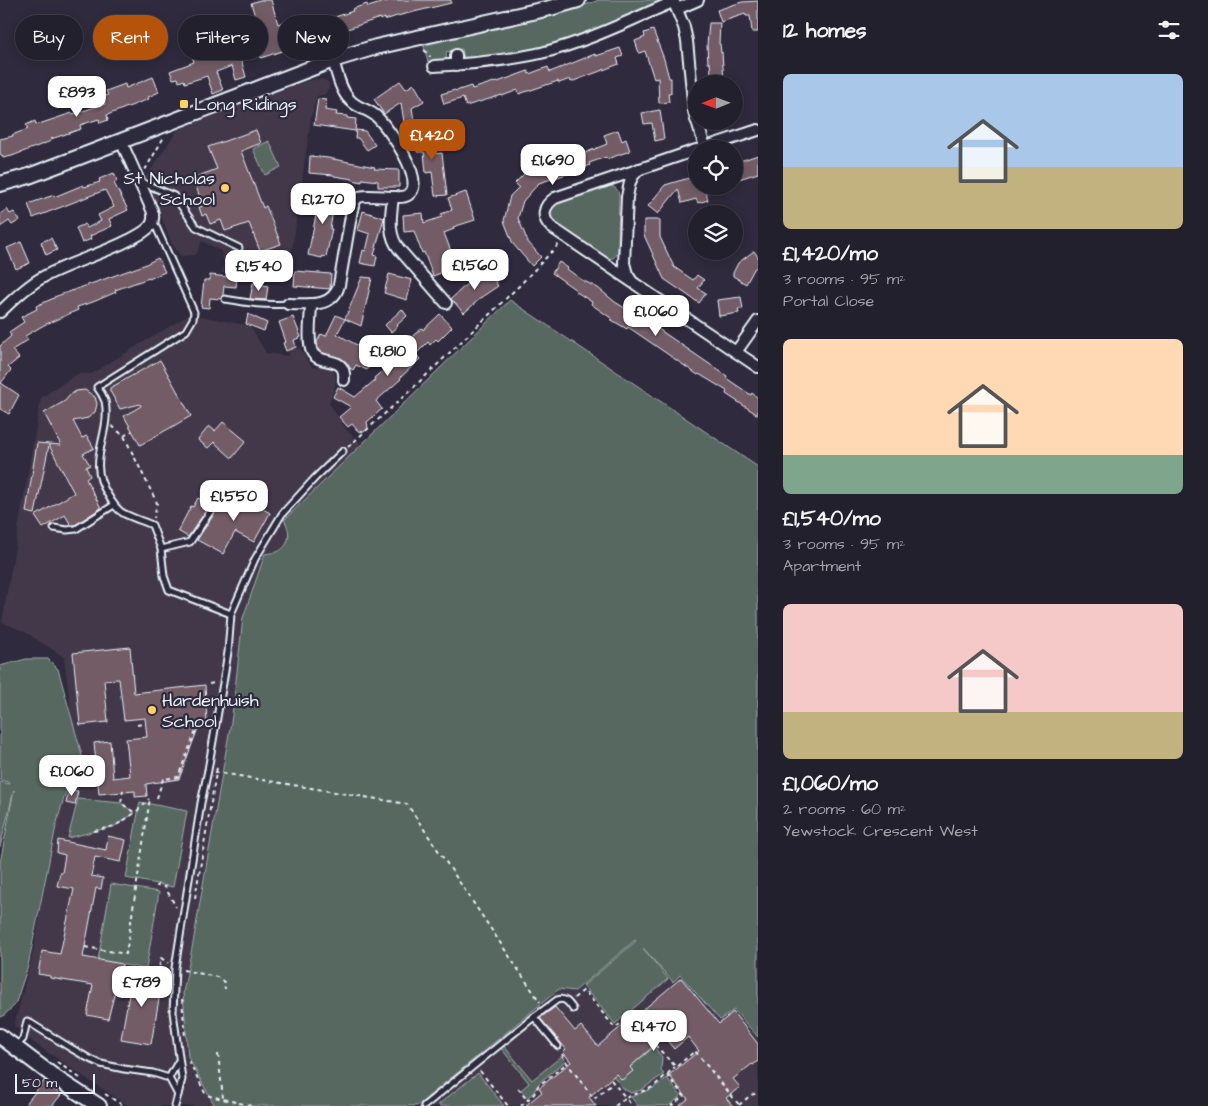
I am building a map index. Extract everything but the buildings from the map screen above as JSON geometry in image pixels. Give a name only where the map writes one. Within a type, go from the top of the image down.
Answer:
[{"type":"main road","points":[[349,55],[376,47],[578,0]]},
{"type":"main road","points":[[0,184],[26,177],[333,60]]},
{"type":"main road","points":[[0,1036],[56,1078],[101,1100]]},
{"type":"street","points":[[434,66],[456,60],[502,60],[554,49],[600,33],[674,3],[698,0]]},
{"type":"street","points":[[674,3],[684,27],[690,75]]},
{"type":"street","points":[[288,304],[320,304],[330,300],[338,290],[352,210],[356,199],[364,196],[407,196],[412,190],[412,179],[407,160],[396,141],[380,119],[373,113],[357,106],[348,98],[342,87],[333,60]]},
{"type":"street","points":[[727,140],[758,130]]},
{"type":"street","points":[[0,312],[19,294],[38,280],[110,250],[140,234],[150,226],[153,219],[152,208],[121,141]]},
{"type":"street","points":[[688,153],[555,198],[548,204],[545,216],[548,224],[566,237],[758,367]]},
{"type":"street","points":[[633,282],[627,274],[624,263],[627,197],[630,182],[639,169]]},
{"type":"street","points":[[393,197],[391,226],[394,242],[446,303]]},
{"type":"street","points":[[311,304],[310,337],[312,352],[318,358],[342,367],[344,380]]},
{"type":"street","points":[[736,352],[758,321]]},
{"type":"lane","points":[[138,180],[174,196],[196,227],[240,248]]},
{"type":"lane","points":[[153,219],[194,312],[193,319],[186,331],[98,387],[104,399],[106,421],[98,459],[99,475],[114,505],[122,512],[152,525],[161,549],[164,576],[169,590],[231,614]]},
{"type":"lane","points":[[225,299],[257,305],[288,304]]},
{"type":"lane","points":[[170,1078],[179,1057],[173,1012],[175,968],[201,803],[228,652],[231,614],[254,559],[282,514],[343,451]]},
{"type":"lane","points":[[54,528],[76,529],[114,505]]},
{"type":"lane","points":[[161,549],[190,542],[212,509]]},
{"type":"lane","points":[[424,1106],[557,1000],[564,999],[573,1009]]},
{"type":"lane","points":[[534,1017],[558,1046]]},
{"type":"lane","points":[[14,1047],[23,1039],[27,1021],[75,1051],[101,1064],[170,1078],[178,1095]]},
{"type":"lane","points":[[175,1106],[182,1079],[178,1061]]},
{"type":"path","points":[[406,40],[429,54],[434,66]]},
{"type":"path","points":[[138,180],[164,138]]},
{"type":"path","points":[[343,451],[413,388],[519,286],[566,237]]},
{"type":"path","points":[[106,421],[124,436],[158,503],[152,525]]},
{"type":"path","points":[[124,436],[132,431]]},
{"type":"path","points":[[137,725],[142,724]]},
{"type":"path","points":[[157,798],[163,779],[178,777],[198,725]]},
{"type":"path","points":[[208,770],[407,804],[544,1009]]},
{"type":"path","points":[[123,790],[120,802],[135,813]]},
{"type":"path","points":[[86,947],[126,954],[150,798],[135,813],[115,826],[94,832]]},
{"type":"path","points":[[158,884],[157,886],[164,887],[183,918]]},
{"type":"path","points":[[158,974],[161,958],[175,968],[217,977],[224,982],[225,989]]},
{"type":"path","points":[[568,1002],[584,990],[615,1028],[634,1013],[646,1027]]},
{"type":"path","points":[[182,998],[186,1041]]},
{"type":"path","points":[[655,1045],[676,1067]]},
{"type":"path","points":[[558,1046],[594,1099],[613,1083]]},
{"type":"path","points":[[616,1106],[626,1098],[652,1086],[695,1051],[740,1105],[751,1095],[758,1093]]},
{"type":"path","points":[[218,1054],[223,1098]]},
{"type":"path","points":[[187,1058],[206,1095],[252,1106]]},
{"type":"path","points":[[53,1060],[82,1080]]},
{"type":"path","points":[[521,1106],[534,1094],[538,1086],[568,1063]]},
{"type":"path","points":[[475,1065],[508,1106]]},
{"type":"path","points":[[667,1075],[684,1096],[672,1106]]},
{"type":"path","points":[[611,1080],[632,1106]]},
{"type":"path","points":[[518,1088],[527,1100]]},
{"type":"path","points":[[101,1100],[124,1106]]},
{"type":"shaded area","name":"St Nicholas School","points":[[316,79],[325,80],[329,83],[329,89],[325,94],[317,96],[311,117],[288,279],[222,273],[223,260],[221,251],[202,241],[196,255],[181,256],[172,244],[146,177],[178,129]]},
{"type":"shaded area","name":"Hardenhuish School","points":[[190,314],[250,326],[266,353],[288,356],[291,349],[300,348],[313,368],[328,365],[334,371],[336,377],[329,403],[347,431],[362,444],[284,520],[288,527],[289,537],[284,547],[278,552],[243,618],[232,716],[183,993],[204,1084],[215,1106],[129,1106],[34,1043],[14,1026],[34,949],[47,867],[56,826],[64,797],[82,759],[73,726],[64,657],[25,632],[2,622],[41,398],[77,374],[91,374]]},
{"type":"shaded area","points":[[635,940],[673,982],[680,975],[720,1020],[734,1010],[758,1037],[758,1106],[417,1106],[559,988],[575,991]]},
{"type":"green space","points":[[599,0],[661,0],[659,3],[601,28],[542,50],[464,59],[462,49],[446,52],[447,61],[428,62],[423,43],[534,20]]},
{"type":"green space","points":[[269,141],[281,167],[265,175],[253,149]]},
{"type":"green space","points":[[608,186],[616,188],[619,196],[618,250],[613,258],[600,254],[552,222],[550,214],[551,208],[555,204]]},
{"type":"green space","points":[[510,300],[758,467],[758,1037],[734,1010],[720,1020],[680,975],[673,982],[643,948],[668,979],[615,1024],[583,986],[635,940],[575,991],[559,989],[417,1106],[215,1106],[188,1057],[183,993],[232,716],[243,618],[265,554],[277,552],[285,546],[289,533],[284,520]]},
{"type":"green space","points":[[26,659],[48,659],[58,669],[83,759],[64,797],[56,826],[28,966],[15,1005],[2,1017],[0,1016],[0,863],[14,790],[0,847],[0,782],[10,784],[0,780],[0,666]]},
{"type":"green space","points":[[78,799],[121,803],[135,813],[115,826],[68,838]]},
{"type":"green space","points":[[140,802],[187,811],[173,887],[126,878]]},
{"type":"green space","points":[[111,884],[159,892],[146,969],[98,960]]},
{"type":"green space","points":[[503,1045],[532,1080],[562,1056],[565,1061],[540,1082],[533,1093],[527,1098],[521,1090],[529,1083],[500,1047]]},
{"type":"green space","points":[[654,1047],[662,1057],[661,1071],[664,1074],[641,1090],[631,1093],[624,1089],[613,1076],[616,1074],[622,1080],[630,1067]]},
{"type":"green space","points":[[478,1073],[504,1106],[439,1106],[439,1104]]},
{"type":"green space","points":[[667,1078],[681,1096],[669,1106],[638,1106],[631,1097],[653,1088]]},
{"type":"place","name":"Long Ridings","points":[[184,104]]},
{"type":"place","name":"St Nicholas School","points":[[225,188]]},
{"type":"place","name":"Hardenhuish School","points":[[152,710]]}]
